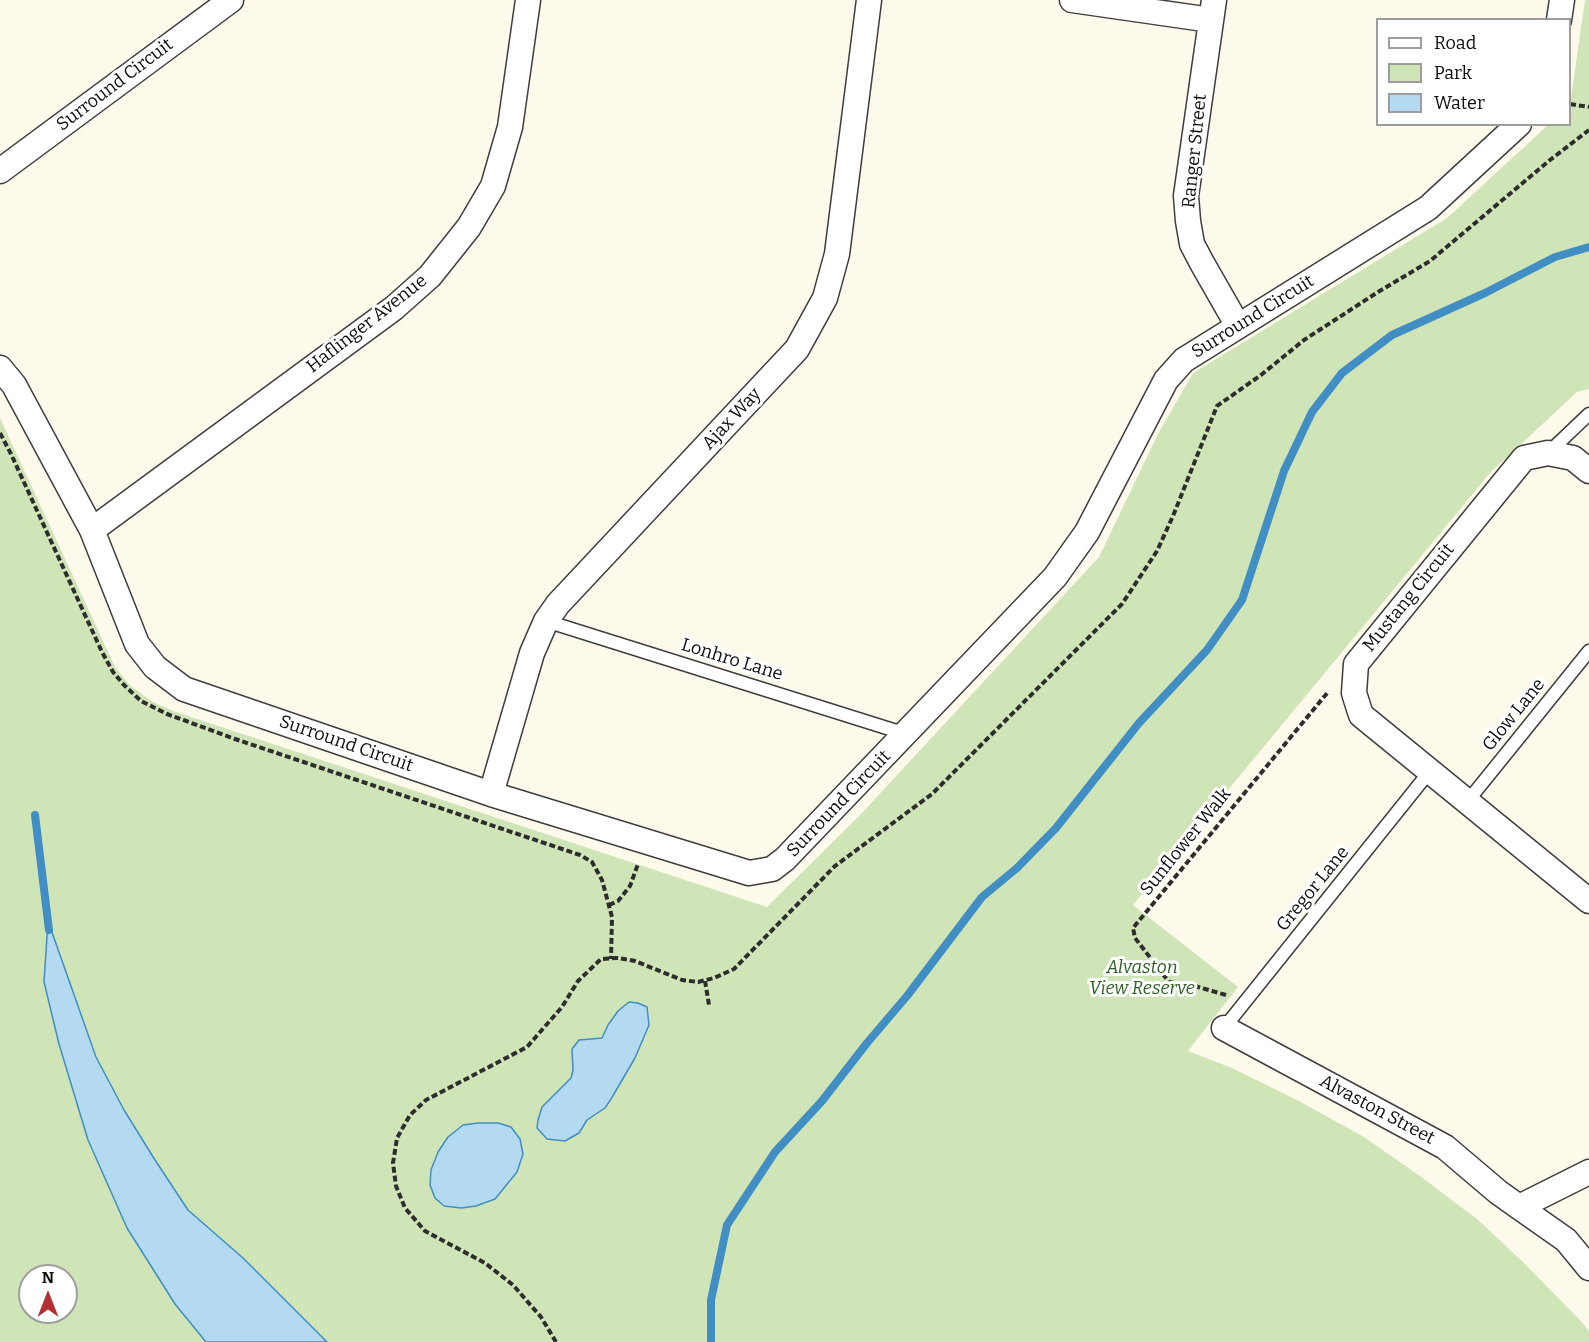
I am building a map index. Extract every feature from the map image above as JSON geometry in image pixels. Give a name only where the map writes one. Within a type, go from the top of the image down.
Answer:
[{"type":"street","name":"Surround Circuit","points":[[0,171],[231,0]]},
{"type":"street","name":"Haflinger Avenue","points":[[92,530],[393,308],[430,276],[469,226],[494,186],[510,127],[528,0]]},
{"type":"street","name":"Ajax Way","points":[[491,794],[532,653],[546,621],[558,604],[797,349],[825,298],[837,254],[869,0]]},
{"type":"street","points":[[1072,0],[1212,10]]},
{"type":"street","points":[[1559,18],[1562,0]]},
{"type":"street","name":"Ranger Street","points":[[1212,10],[1186,196],[1188,221],[1192,244],[1238,326]]},
{"type":"street","name":"Surround Circuit","points":[[0,368],[14,385],[92,530],[138,644],[155,667],[184,689],[491,794],[749,873],[772,869],[785,859],[1055,577],[1087,532],[1166,380],[1184,360],[1428,208],[1517,126]]},
{"type":"street","points":[[1548,453],[1573,458],[1589,471]]},
{"type":"street","name":"Mustang Circuit","points":[[1548,453],[1524,458],[1356,664],[1354,693],[1361,715],[1589,901]]},
{"type":"street","name":"Alvaston Street","points":[[1224,1028],[1445,1147],[1498,1192],[1566,1240],[1589,1268]]},
{"type":"street","points":[[1519,1208],[1589,1172]]},
{"type":"lane","points":[[1548,453],[1589,414]]},
{"type":"lane","name":"Lonhro Lane","points":[[546,621],[907,734]]},
{"type":"lane","name":"Glow Lane","points":[[1467,802],[1589,651]]},
{"type":"lane","name":"Gregor Lane","points":[[1224,1028],[1430,771]]},
{"type":"path","points":[[1571,104],[1589,107]]},
{"type":"path","name":"Sunflower Walk","points":[[1246,1002],[1195,986],[1169,982],[1135,938],[1133,928],[1322,699],[1356,664]]},
{"type":"path","points":[[609,905],[618,901],[630,886],[647,841]]},
{"type":"path","points":[[705,981],[709,1005]]},
{"type":"green space","name":"Alvaston View Reserve","points":[[1585,0],[1589,0],[1589,389],[1577,392],[1490,473],[1133,905],[1238,987],[1188,1051],[1232,1068],[1297,1100],[1364,1137],[1420,1176],[1477,1219],[1523,1262],[1580,1320],[1589,1331],[1589,1342],[0,1342],[0,418],[115,667],[130,685],[151,701],[173,711],[767,907],[861,814],[1099,557],[1159,432],[1193,373],[1447,218],[1547,126],[1571,126],[1571,97]]},
{"type":"water","points":[[48,921],[96,1057],[124,1110],[188,1210],[243,1258],[327,1342],[206,1342],[175,1304],[127,1228],[88,1140],[59,1044],[44,982]]},
{"type":"water","points":[[629,1002],[647,1007],[649,1025],[635,1058],[611,1099],[605,1108],[587,1120],[579,1133],[565,1141],[547,1139],[537,1128],[538,1120],[542,1107],[571,1078],[572,1049],[579,1040],[602,1038],[618,1011]]},
{"type":"water","points":[[498,1123],[511,1127],[520,1139],[523,1154],[517,1172],[495,1199],[476,1206],[461,1208],[444,1206],[435,1198],[430,1185],[431,1170],[438,1152],[448,1137],[463,1125]]},
{"type":"waterway","points":[[711,1342],[711,1300],[727,1225],[775,1152],[822,1101],[907,996],[982,897],[1017,868],[1056,828],[1139,723],[1207,650],[1242,600],[1284,471],[1312,412],[1342,373],[1392,335],[1485,293],[1555,257],[1589,247]]},
{"type":"waterway","points":[[35,815],[49,930]]}]
